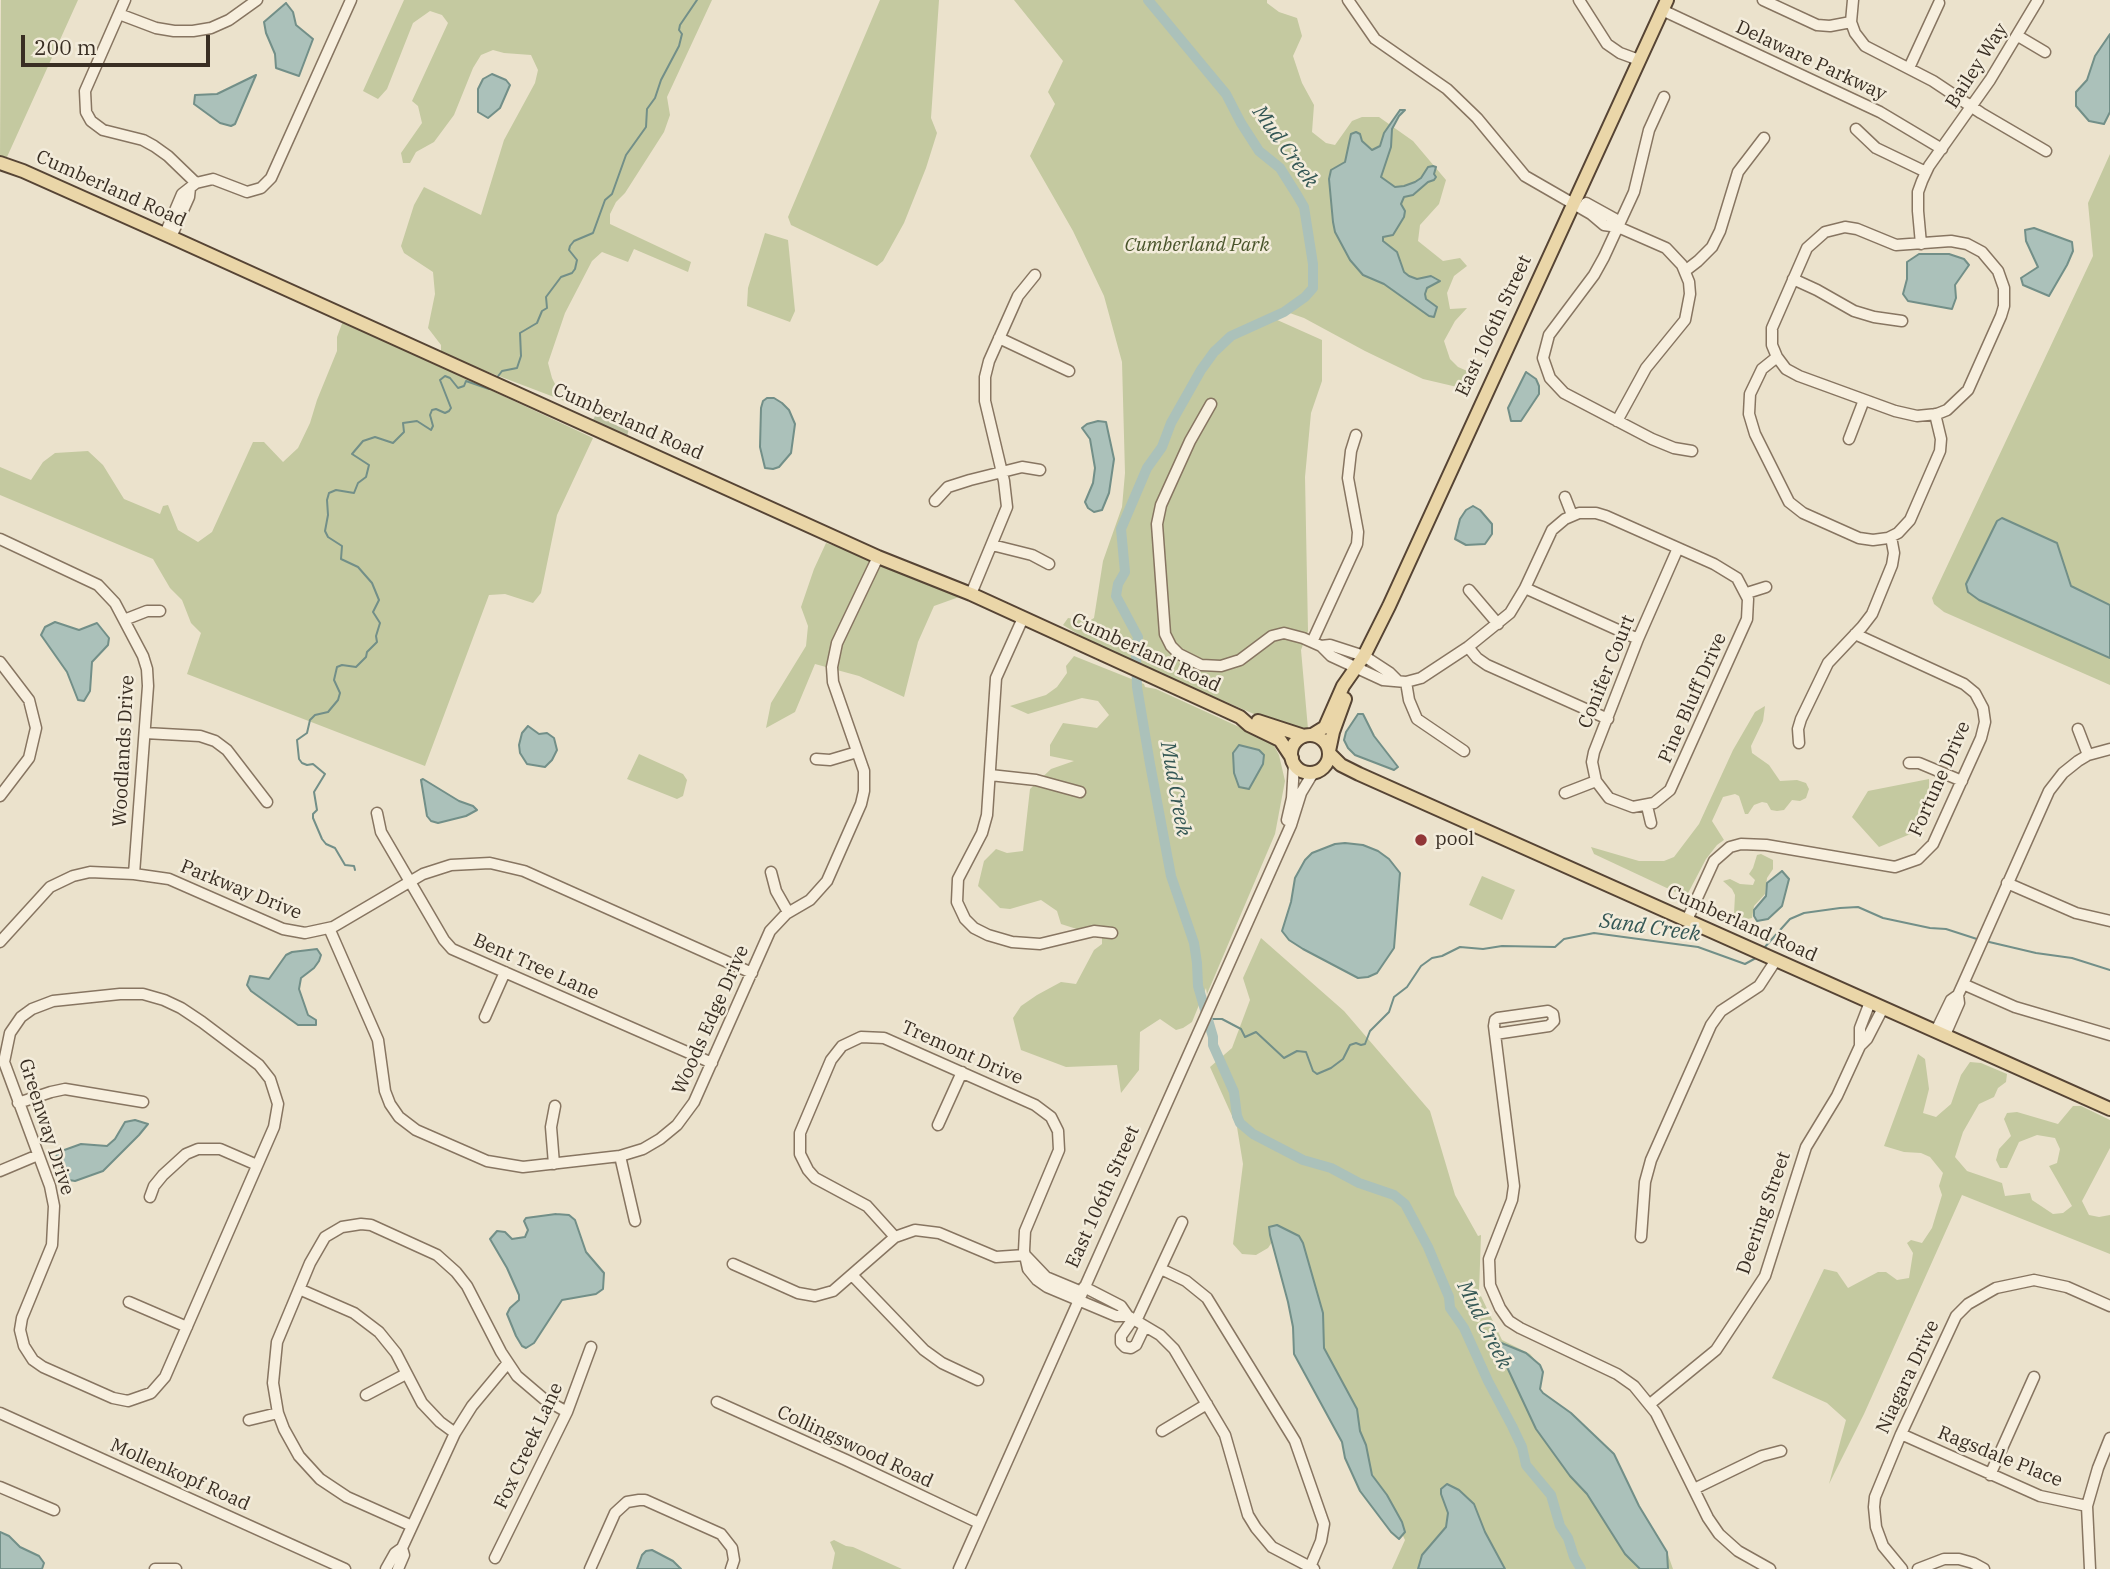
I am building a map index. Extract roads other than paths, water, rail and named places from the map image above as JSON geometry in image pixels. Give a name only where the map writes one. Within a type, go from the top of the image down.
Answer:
[{"type":"main road","name":"East 106th Street","points":[[1308,736],[1325,727],[1343,685],[1364,656],[1665,5]]},
{"type":"main road","name":"Cumberland Road","points":[[0,163],[168,235],[493,384],[878,556],[971,594],[1240,717],[1308,736]]},
{"type":"main road","name":"East 106th Street","points":[[1329,752],[1333,732],[1356,669]]},
{"type":"main road","name":"Cumberland Road","points":[[1240,717],[1249,725],[1280,740],[1293,761]]},
{"type":"main road","points":[[1308,736],[1323,740],[1329,752],[1327,763],[1316,771],[1301,771],[1293,761],[1292,747],[1308,736]]},
{"type":"main road","name":"Cumberland Road","points":[[1329,752],[1341,765],[1359,774],[2110,1109]]},
{"type":"main road","name":"Cumberland Road","points":[[1316,771],[1359,774]]},
{"type":"street","points":[[125,0],[85,92],[84,107],[88,116],[103,130],[143,140],[168,156],[193,186]]},
{"type":"street","points":[[119,13],[156,28],[193,31],[211,28],[229,20],[257,0]]},
{"type":"street","points":[[193,186],[213,179],[247,192],[256,191],[267,184],[351,0]]},
{"type":"street","points":[[1348,0],[1375,39],[1448,90],[1477,118],[1525,176],[1574,201],[1604,225],[1618,227],[1666,248],[1685,271],[1690,294],[1685,320],[1646,368],[1617,421]]},
{"type":"street","points":[[1579,0],[1607,44],[1620,53],[1639,60]]},
{"type":"street","points":[[1763,0],[1817,25],[1830,26],[1851,22]]},
{"type":"street","points":[[1853,0],[1851,22],[1865,46],[1944,87],[2046,151]]},
{"type":"street","name":"Bailey Way","points":[[1926,172],[1972,107],[2038,0]]},
{"type":"street","points":[[1909,68],[1939,3]]},
{"type":"street","name":"Delaware Parkway","points":[[1665,5],[1872,108],[1942,149]]},
{"type":"street","points":[[2018,36],[2045,52]]},
{"type":"street","points":[[1664,97],[1649,130],[1634,192],[1618,227],[1594,275],[1549,335],[1543,358],[1550,378],[1558,388],[1664,445],[1692,451]]},
{"type":"street","points":[[1856,129],[1876,148],[1926,172],[1918,192],[1921,244]]},
{"type":"street","points":[[1685,271],[1712,247],[1720,231],[1738,172],[1764,138]]},
{"type":"street","points":[[168,235],[193,186]]},
{"type":"street","points":[[1845,227],[1857,229],[1896,245],[1921,244],[1951,242],[1974,247],[1994,264],[2004,288],[2001,316],[1972,382],[1955,404],[1935,414],[1906,415],[1792,373],[1777,357],[1772,345],[1772,328],[1812,241],[1832,228],[1845,227]]},
{"type":"street","points":[[971,594],[1007,506],[984,395],[989,361],[1023,288],[1035,275]]},
{"type":"street","points":[[1793,279],[1817,289],[1854,311],[1902,321]]},
{"type":"street","points":[[999,338],[1069,371]]},
{"type":"street","points":[[1777,357],[1768,363],[1755,381],[1750,394],[1749,414],[1755,434],[1789,502],[1803,513],[1859,538],[1873,540],[1891,537],[1910,520],[1937,458],[1941,439],[1935,414]]},
{"type":"street","points":[[1849,439],[1864,400]]},
{"type":"street","points":[[1211,404],[1190,440],[1159,514],[1157,537],[1166,634],[1171,646],[1178,654],[1192,662],[1210,666],[1240,660],[1276,634],[1290,634],[1364,656],[1402,681],[1418,719],[1464,751]]},
{"type":"street","points":[[1317,644],[1357,544],[1358,532],[1348,478],[1356,435]]},
{"type":"street","points":[[935,501],[948,487],[1024,467],[1040,470]]},
{"type":"street","points":[[1565,497],[1572,515]]},
{"type":"street","points":[[1317,644],[1331,656],[1383,680],[1421,678],[1468,647],[1510,613],[1525,588],[1548,537],[1559,524],[1572,515],[1586,512],[1604,515],[1732,573],[1747,593],[1766,587]]},
{"type":"street","points":[[1799,743],[1798,729],[1801,719],[1823,670],[1871,614],[1892,565],[1894,553],[1891,537]]},
{"type":"street","name":"Woodlands Drive","points":[[0,539],[98,585],[110,596],[143,656],[147,669],[145,733],[134,874]]},
{"type":"street","points":[[992,545],[1032,555],[1049,564]]},
{"type":"street","name":"Conifer Court","points":[[1596,781],[1592,762],[1638,639],[1678,548]]},
{"type":"street","name":"Woods Edge Drive","points":[[329,928],[378,1040],[385,1091],[394,1111],[416,1130],[493,1163],[523,1167],[621,1156],[652,1144],[677,1125],[694,1102],[770,931],[789,912],[810,900],[827,881],[861,804],[865,781],[833,682],[832,667],[837,643],[878,556]]},
{"type":"street","points":[[1525,588],[1638,639]]},
{"type":"street","points":[[1469,590],[1498,624]]},
{"type":"street","name":"Pine Bluff Drive","points":[[1647,806],[1662,797],[1676,779],[1746,623],[1749,609],[1747,593]]},
{"type":"street","points":[[124,620],[148,611],[160,611]]},
{"type":"street","points":[[1023,618],[996,678],[985,825],[957,884],[957,902],[965,919],[974,928],[988,935],[1023,944],[1052,942],[1098,931],[1112,933]]},
{"type":"street","name":"Fortune Drive","points":[[1687,920],[1714,861],[1730,847],[1741,844],[1766,845],[1892,867],[1911,863],[1933,844],[1984,730],[1983,708],[1975,693],[1958,681],[1855,634]]},
{"type":"street","points":[[1468,647],[1487,665],[1608,719]]},
{"type":"street","points":[[0,663],[29,700],[36,728],[29,758],[0,796]]},
{"type":"street","points":[[2078,729],[2088,755]]},
{"type":"street","points":[[145,733],[200,736],[215,741],[227,750],[267,802]]},
{"type":"street","points":[[1940,1033],[1959,1003],[1958,995],[1962,984],[2049,791],[2063,773],[2088,755],[2110,750]]},
{"type":"street","points":[[816,759],[830,760],[857,752]]},
{"type":"street","name":"East 106th Street","points":[[1282,841],[1292,799],[1293,761]]},
{"type":"street","points":[[1909,763],[1919,763],[1962,781]]},
{"type":"street","name":"East 106th Street","points":[[959,1569],[1291,825],[1306,782],[1316,771]]},
{"type":"street","points":[[990,775],[1036,780],[1080,792]]},
{"type":"street","points":[[1565,793],[1596,781],[1604,794],[1617,802],[1633,807],[1647,806],[1651,823]]},
{"type":"street","name":"Bent Tree Lane","points":[[377,813],[381,832],[408,882],[448,945],[457,952],[712,1063]]},
{"type":"street","name":"Parkway Drive","points":[[0,942],[37,899],[56,884],[73,876],[90,873],[157,876],[178,882],[290,931],[312,933],[329,928],[435,869],[465,863],[490,863],[514,867],[752,973]]},
{"type":"street","points":[[771,872],[776,891],[789,912]]},
{"type":"street","points":[[2007,883],[2076,913],[2110,921]]},
{"type":"street","points":[[1641,1237],[1645,1182],[1651,1160],[1711,1025],[1721,1010],[1759,986],[1767,955]]},
{"type":"street","points":[[485,1017],[505,972]]},
{"type":"street","points":[[1962,984],[2015,1007],[2110,1035]]},
{"type":"street","name":"Greenway Drive","points":[[120,994],[153,997],[174,1003],[260,1065],[277,1096],[274,1127],[187,1327],[160,1385],[138,1399],[125,1401],[113,1398],[43,1367],[33,1360],[24,1346],[21,1324],[52,1245],[55,1221],[53,1195],[18,1103],[7,1073],[5,1052],[10,1033],[26,1012],[53,1001],[120,994]]},
{"type":"street","name":"Deering Street","points":[[1860,1046],[1860,1028],[1870,1002]]},
{"type":"street","name":"Deering Street","points":[[1650,1404],[1716,1350],[1765,1276],[1806,1147],[1883,1008]]},
{"type":"street","points":[[1495,1034],[1549,1026],[1554,1021],[1553,1014],[1548,1011],[1495,1020],[1495,1034],[1514,1186],[1512,1200],[1489,1259],[1493,1294],[1506,1317],[1515,1325],[1617,1374],[1634,1386],[1650,1404],[1708,1518],[1728,1543],[1749,1559],[1770,1569]]},
{"type":"street","name":"Tremont Drive","points":[[895,1237],[867,1206],[820,1181],[808,1170],[799,1150],[802,1126],[831,1060],[840,1048],[853,1039],[869,1036],[884,1038],[962,1072],[1040,1108],[1051,1117],[1058,1131],[1058,1155],[1025,1231],[1025,1255]]},
{"type":"street","points":[[938,1125],[962,1072]]},
{"type":"street","points":[[18,1103],[65,1089],[143,1101]]},
{"type":"street","points":[[554,1164],[551,1127],[555,1106]]},
{"type":"street","points":[[150,1197],[154,1186],[163,1175],[186,1154],[198,1149],[220,1149],[257,1165]]},
{"type":"street","points":[[0,1171],[38,1156]]},
{"type":"street","points":[[621,1156],[635,1221]]},
{"type":"street","points":[[1135,1321],[1182,1222]]},
{"type":"street","points":[[412,1527],[347,1497],[320,1479],[299,1456],[278,1413],[273,1383],[274,1356],[280,1332],[324,1237],[342,1227],[371,1225],[430,1251],[446,1263],[467,1286],[508,1364],[527,1386],[567,1412]]},
{"type":"street","points":[[733,1264],[809,1296],[822,1296],[853,1276],[895,1237],[915,1230],[928,1230],[996,1257],[1025,1255],[1046,1277],[1082,1294],[1116,1316],[1135,1321],[1160,1335],[1174,1349],[1224,1435],[1248,1515],[1256,1528],[1272,1547],[1312,1568],[1324,1524],[1295,1441],[1207,1298],[1186,1281],[1161,1269]]},
{"type":"street","points":[[853,1276],[923,1350],[942,1363],[978,1380]]},
{"type":"street","name":"Niagara Drive","points":[[1902,1569],[1882,1546],[1874,1507],[1879,1484],[1956,1316],[1980,1296],[2007,1284],[2034,1280],[2067,1287],[2110,1306]]},
{"type":"street","points":[[299,1289],[366,1321],[389,1344],[422,1403],[455,1433]]},
{"type":"street","points":[[1082,1294],[1121,1306],[1135,1321]]},
{"type":"street","points":[[129,1301],[187,1327]]},
{"type":"street","name":"Fox Creek Lane","points":[[495,1558],[567,1412],[591,1347]]},
{"type":"street","points":[[386,1569],[395,1553],[402,1548],[455,1433],[472,1406],[508,1364]]},
{"type":"street","points":[[366,1395],[406,1374]]},
{"type":"street","points":[[1990,1475],[2034,1377]]},
{"type":"street","name":"Collingswood Road","points":[[717,1402],[979,1523]]},
{"type":"street","points":[[1162,1431],[1207,1404]]},
{"type":"street","name":"Mollenkopf Road","points":[[0,1413],[345,1569]]},
{"type":"street","points":[[249,1420],[278,1413]]},
{"type":"street","name":"Ragsdale Place","points":[[1901,1434],[2040,1496],[2087,1506]]},
{"type":"street","points":[[2090,1569],[2087,1506],[2110,1438]]},
{"type":"street","points":[[1694,1489],[1762,1456],[1781,1451]]},
{"type":"street","points":[[0,1486],[54,1510]]},
{"type":"street","points":[[590,1569],[615,1513],[622,1505],[633,1500],[645,1500],[727,1539],[733,1552],[730,1569]]},
{"type":"street","points":[[398,1569],[404,1555],[402,1548]]},
{"type":"street","points":[[1918,1569],[1944,1559],[1959,1559],[1984,1569]]},
{"type":"street","points":[[155,1569],[176,1569]]},
{"type":"water","points":[[286,3],[293,12],[296,25],[313,39],[299,76],[276,68],[275,54],[264,22]]},
{"type":"water","points":[[2110,34],[2110,112],[2104,124],[2089,121],[2076,106],[2076,92],[2087,80],[2095,56]]},
{"type":"water","points":[[492,74],[506,80],[510,85],[500,108],[488,118],[478,112],[478,89],[483,79]]},
{"type":"water","points":[[256,75],[235,124],[231,126],[220,123],[194,104],[195,95],[217,94]]},
{"type":"water","points":[[1400,110],[1405,110],[1392,129],[1391,147],[1381,177],[1395,187],[1404,186],[1421,178],[1428,167],[1433,166],[1436,167],[1436,177],[1413,195],[1404,197],[1401,204],[1405,211],[1404,217],[1393,235],[1383,237],[1383,241],[1397,252],[1404,272],[1409,276],[1417,279],[1431,276],[1440,281],[1427,288],[1425,294],[1426,299],[1437,307],[1434,317],[1384,284],[1363,275],[1350,260],[1335,232],[1333,222],[1329,179],[1331,170],[1345,162],[1351,134],[1360,134],[1362,141],[1372,150],[1380,146],[1384,133]]},
{"type":"water","points":[[2034,228],[2072,242],[2073,251],[2049,296],[2023,285],[2021,278],[2038,267],[2026,241],[2025,230]]},
{"type":"water","points":[[1919,254],[1949,254],[1964,259],[1969,265],[1955,285],[1956,298],[1952,309],[1908,301],[1903,294],[1907,279],[1907,262]]},
{"type":"water","points":[[1526,372],[1536,379],[1539,394],[1521,421],[1511,421],[1508,408]]},
{"type":"water","points":[[767,398],[774,398],[782,403],[789,410],[795,424],[791,453],[779,467],[773,469],[765,468],[760,447],[761,408]]},
{"type":"water","points":[[1098,421],[1106,422],[1114,459],[1109,493],[1102,510],[1094,512],[1085,502],[1093,483],[1095,468],[1090,439],[1082,428]]},
{"type":"water","points":[[1473,506],[1492,524],[1492,534],[1485,544],[1466,545],[1455,539],[1460,519],[1466,510]]},
{"type":"water","points":[[2002,518],[2057,543],[2071,586],[2110,605],[2110,658],[1979,600],[1968,592],[1966,584],[1997,521]]},
{"type":"water","points":[[55,622],[79,630],[97,623],[109,638],[108,645],[92,662],[90,691],[84,701],[78,700],[67,672],[41,635],[45,627]]},
{"type":"water","points":[[1358,714],[1363,714],[1374,736],[1398,767],[1394,770],[1355,755],[1348,748],[1344,740],[1346,732]]},
{"type":"water","points":[[528,726],[539,734],[547,733],[554,738],[557,750],[545,767],[527,764],[520,753],[522,733]]},
{"type":"water","points":[[1239,745],[1259,750],[1264,755],[1263,764],[1249,789],[1239,787],[1234,773],[1233,753]]},
{"type":"water","points":[[423,779],[477,810],[466,816],[438,823],[431,821],[427,816]]},
{"type":"water","points":[[1345,843],[1363,845],[1378,851],[1389,859],[1400,873],[1394,948],[1377,973],[1368,977],[1358,978],[1303,949],[1289,940],[1282,931],[1295,878],[1305,860],[1312,853]]},
{"type":"water","points":[[1782,871],[1789,879],[1782,906],[1768,919],[1757,921],[1754,910],[1766,896],[1767,883]]},
{"type":"water","points":[[317,949],[321,955],[319,961],[301,978],[299,989],[308,1015],[316,1020],[316,1025],[298,1025],[251,991],[247,985],[250,976],[269,979],[286,955]]},
{"type":"water","points":[[135,1120],[148,1124],[103,1171],[75,1181],[61,1175],[56,1153],[81,1144],[107,1146],[115,1139],[125,1122]]},
{"type":"water","points":[[569,1215],[575,1220],[586,1252],[604,1273],[603,1289],[596,1294],[562,1300],[534,1343],[526,1348],[516,1336],[507,1314],[519,1300],[519,1295],[490,1239],[497,1231],[505,1232],[512,1239],[525,1237],[528,1230],[524,1221],[526,1218]]},
{"type":"water","points":[[1277,1225],[1299,1236],[1303,1243],[1323,1313],[1324,1348],[1357,1409],[1372,1475],[1402,1522],[1405,1532],[1399,1539],[1360,1491],[1345,1458],[1342,1442],[1294,1354],[1293,1327],[1288,1302],[1270,1235],[1269,1227]]},
{"type":"water","points":[[1499,1342],[1526,1353],[1540,1365],[1543,1372],[1540,1389],[1543,1393],[1571,1413],[1614,1454],[1639,1506],[1667,1552],[1668,1569],[1640,1569],[1625,1554],[1587,1494],[1570,1476],[1536,1429],[1499,1350]]},
{"type":"water","points":[[1447,1484],[1459,1490],[1474,1504],[1485,1532],[1505,1569],[1418,1569],[1422,1555],[1446,1527],[1448,1513],[1441,1489]]},
{"type":"water","points":[[0,1532],[9,1536],[20,1547],[39,1556],[44,1563],[42,1569],[0,1569]]},
{"type":"water","points":[[652,1550],[673,1561],[681,1569],[637,1569],[642,1555]]},
{"type":"waterway","points":[[496,379],[502,371],[517,368],[521,356],[520,333],[537,323],[542,311],[547,308],[546,297],[561,277],[575,269],[577,260],[569,250],[570,246],[574,241],[593,233],[605,200],[612,194],[626,155],[646,127],[647,109],[655,98],[679,46],[682,34],[680,25],[697,0]]},
{"type":"waterway","name":"Mud Creek","points":[[1148,0],[1226,94],[1259,151],[1280,168],[1297,195],[1304,207],[1313,264],[1313,288],[1305,297],[1284,312],[1231,336],[1214,352],[1171,423],[1162,447],[1147,468],[1121,529],[1125,572],[1118,584],[1116,596],[1138,637],[1137,687],[1150,764],[1171,876],[1194,943],[1198,986],[1213,1045],[1234,1092],[1240,1123],[1253,1134],[1303,1160],[1331,1168],[1359,1183],[1394,1195],[1405,1204],[1428,1247],[1449,1297],[1450,1308],[1464,1328],[1522,1447],[1526,1465],[1551,1495],[1560,1526],[1581,1569]]},
{"type":"waterway","points":[[355,870],[354,866],[345,865],[335,848],[322,839],[313,818],[317,810],[314,792],[325,774],[313,764],[302,763],[297,740],[307,733],[310,720],[315,715],[328,712],[338,700],[340,693],[334,680],[337,667],[356,667],[366,657],[367,652],[377,642],[380,623],[373,612],[379,600],[372,583],[358,567],[341,559],[342,546],[328,537],[325,531],[327,500],[329,493],[336,490],[354,493],[358,483],[366,477],[369,465],[352,454],[363,441],[375,437],[393,443],[404,432],[403,423],[417,421],[431,430],[432,410],[445,413],[451,408],[440,380],[445,376],[458,388],[464,386],[466,381],[489,389],[491,387]]},
{"type":"waterway","name":"Sand Creek","points":[[1764,948],[1790,919],[1804,913],[1858,907],[1883,918],[1946,929],[1980,940]]},
{"type":"waterway","name":"Sand Creek","points":[[1208,1019],[1222,1019],[1241,1029],[1245,1037],[1256,1032],[1284,1058],[1297,1051],[1306,1052],[1313,1071],[1317,1074],[1343,1059],[1350,1045],[1365,1044],[1370,1031],[1389,1012],[1394,997],[1407,987],[1421,966],[1432,958],[1460,947],[1555,947],[1564,939],[1594,933],[1698,947],[1745,964],[1756,958]]},
{"type":"waterway","name":"Sand Creek","points":[[1985,941],[2072,958],[2110,970]]},
{"type":"place","name":"pool","points":[[1421,840]]},
{"type":"park label","name":"Cumberland Park","points":[[1197,246]]}]
